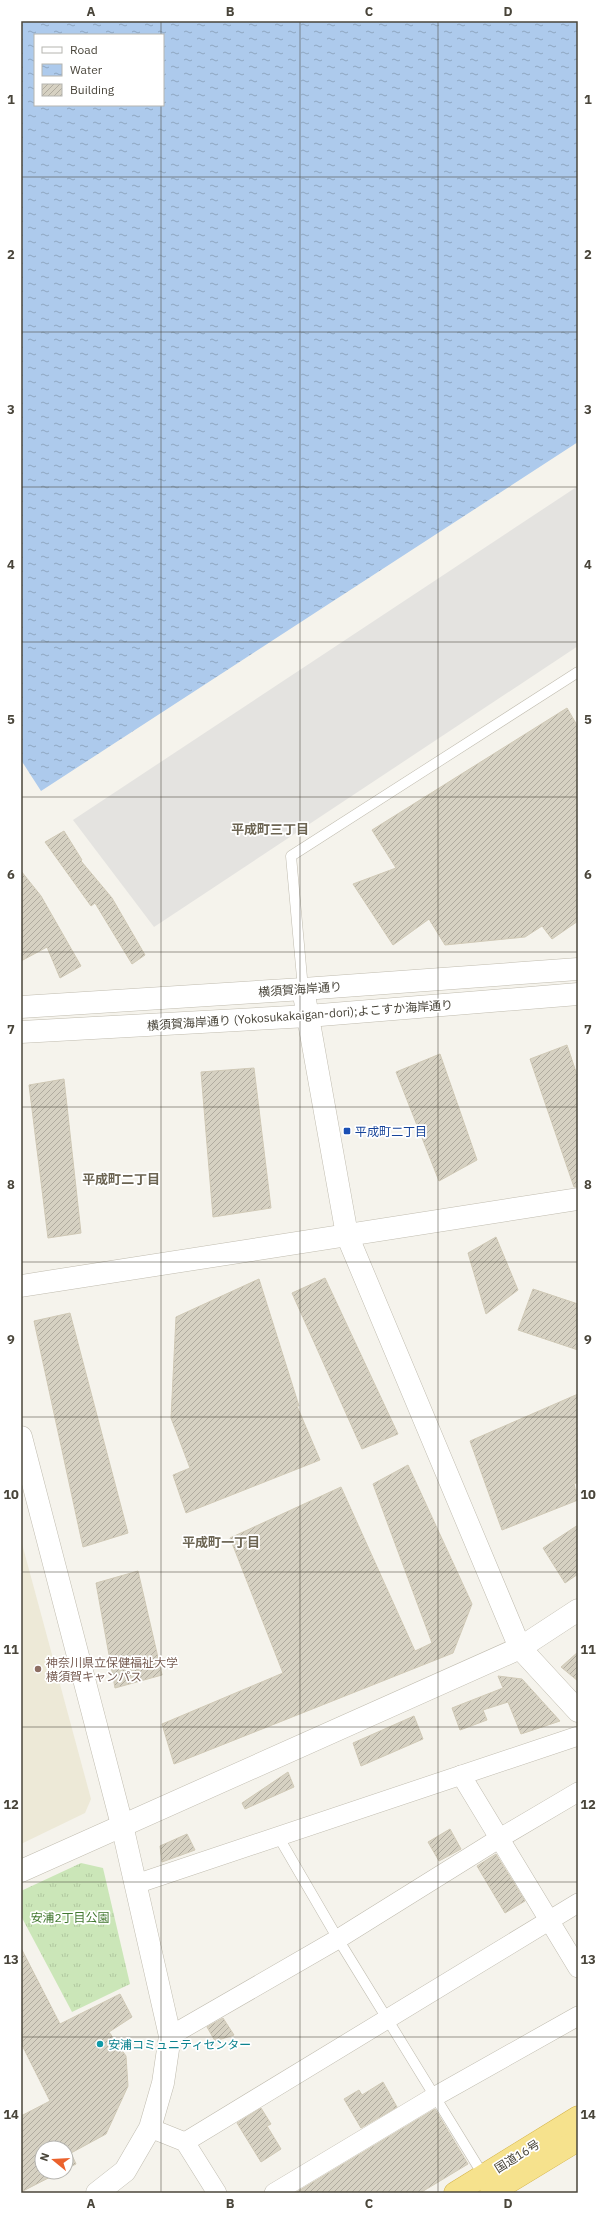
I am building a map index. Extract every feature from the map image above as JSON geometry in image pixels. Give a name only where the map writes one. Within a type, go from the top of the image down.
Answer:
[{"type":"highway","name":"国道16号","points":[[491,2188],[578,2117]]},
{"type":"highway","name":"国道16号","points":[[455,2193],[491,2188],[578,2140]]},
{"type":"street","name":"横須賀海岸通り","points":[[21,1007],[303,989],[578,969]]},
{"type":"street","points":[[303,989],[347,1235],[520,1648],[578,1712]]},
{"type":"street","name":"横須賀海岸通り (Yokosukakaigan-dori);よこすか海岸通り","points":[[21,1032],[308,1016],[578,994]]},
{"type":"street","points":[[21,1286],[578,1199]]},
{"type":"street","points":[[21,1437],[122,1825],[170,2036],[163,2083],[150,2128],[126,2171],[97,2193]]},
{"type":"street","points":[[21,1871],[520,1648],[578,1610]]},
{"type":"street","points":[[136,1884],[578,1736]]},
{"type":"street","points":[[462,1775],[578,1968]]},
{"type":"street","points":[[170,2036],[338,1938],[500,1838],[578,1792]]},
{"type":"street","points":[[185,2142],[578,1903]]},
{"type":"street","points":[[274,2193],[434,2096],[578,2016]]},
{"type":"street","points":[[150,2128],[185,2142],[217,2193]]},
{"type":"lane","points":[[303,989],[291,856],[578,672]]},
{"type":"lane","points":[[278,1836],[338,1938],[491,2188]]},
{"type":"shaded area","points":[[578,486],[578,646],[154,927],[73,820]]},
{"type":"shaded area","name":"神奈川県立保健福祉大学 横須賀キャンパス","points":[[21,1540],[91,1799],[85,1813],[21,1844]]},
{"type":"green space","name":"安浦2丁目公園","points":[[81,1863],[103,1868],[130,1984],[72,2012],[21,1916],[21,1891]]},
{"type":"water","points":[[21,21],[578,21],[578,442],[41,791],[21,760]]},
{"type":"building","points":[[567,708],[578,727],[578,921],[552,939],[542,926],[525,937],[445,945],[429,919],[393,945],[353,884],[396,868],[372,830]]},
{"type":"building","points":[[64,831],[82,860],[81,861],[112,898],[145,955],[132,964],[95,903],[91,906],[45,842]]},
{"type":"building","points":[[21,871],[41,896],[81,966],[60,978],[47,947],[21,961]]},
{"type":"building","points":[[567,1045],[578,1078],[578,1187],[574,1187],[530,1059]]},
{"type":"building","points":[[440,1054],[477,1160],[439,1181],[396,1072]]},
{"type":"building","points":[[254,1068],[271,1208],[213,1217],[201,1072]]},
{"type":"building","points":[[64,1079],[81,1233],[48,1238],[29,1085]]},
{"type":"building","points":[[496,1237],[518,1290],[486,1314],[468,1253]]},
{"type":"building","points":[[325,1278],[398,1434],[362,1449],[292,1293]]},
{"type":"building","points":[[259,1279],[299,1406],[297,1406],[320,1460],[186,1513],[173,1475],[190,1468],[171,1418],[176,1317]]},
{"type":"building","points":[[533,1289],[578,1304],[578,1350],[518,1330]]},
{"type":"building","points":[[70,1313],[128,1533],[83,1547],[34,1321]]},
{"type":"building","points":[[578,1394],[578,1482],[574,1484],[578,1500],[502,1530],[470,1441]]},
{"type":"building","points":[[408,1465],[472,1604],[453,1653],[174,1764],[162,1724],[283,1673],[230,1538],[341,1487],[415,1651],[432,1643],[373,1484]]},
{"type":"building","points":[[578,1525],[578,1574],[565,1583],[543,1548]]},
{"type":"building","points":[[138,1571],[162,1675],[115,1688],[96,1583]]},
{"type":"building","points":[[578,1652],[578,1681],[561,1667]]},
{"type":"building","points":[[498,1676],[522,1679],[560,1721],[521,1734],[508,1702],[483,1710],[487,1720],[460,1730],[452,1708],[503,1688]]},
{"type":"building","points":[[414,1716],[423,1739],[361,1766],[353,1743]]},
{"type":"building","points":[[288,1772],[294,1787],[245,1809],[242,1803]]},
{"type":"building","points":[[450,1829],[461,1849],[439,1861],[428,1842]]},
{"type":"building","points":[[187,1834],[195,1850],[162,1862],[160,1846]]},
{"type":"building","points":[[496,1854],[525,1901],[505,1913],[477,1866]]},
{"type":"building","points":[[21,1948],[60,2024],[120,1994],[132,2017],[109,2032],[126,2056],[128,2086],[106,2134],[74,2151],[74,2140],[34,2140],[34,2180],[44,2180],[21,2192],[21,2116],[50,2101],[21,2043]]},
{"type":"building","points":[[223,2018],[234,2035],[215,2041],[207,2027]]},
{"type":"building","points":[[383,2082],[397,2107],[361,2128],[344,2099],[359,2090],[362,2095]]},
{"type":"building","points":[[261,2108],[271,2124],[267,2126],[281,2149],[261,2162],[237,2123]]},
{"type":"building","points":[[435,2109],[468,2164],[420,2193],[295,2193]]},
{"type":"place","name":"平成町二丁目","points":[[347,1131]]},
{"type":"place","name":"神奈川県立保健福祉大学 横須賀キャンパス","points":[[38,1669]]},
{"type":"place","name":"安浦コミュニティセンター","points":[[100,2044]]},
{"type":"district","name":"平成町三丁目","points":[[270,829]]},
{"type":"district","name":"平成町二丁目","points":[[121,1179]]},
{"type":"district","name":"平成町一丁目","points":[[221,1542]]}]
